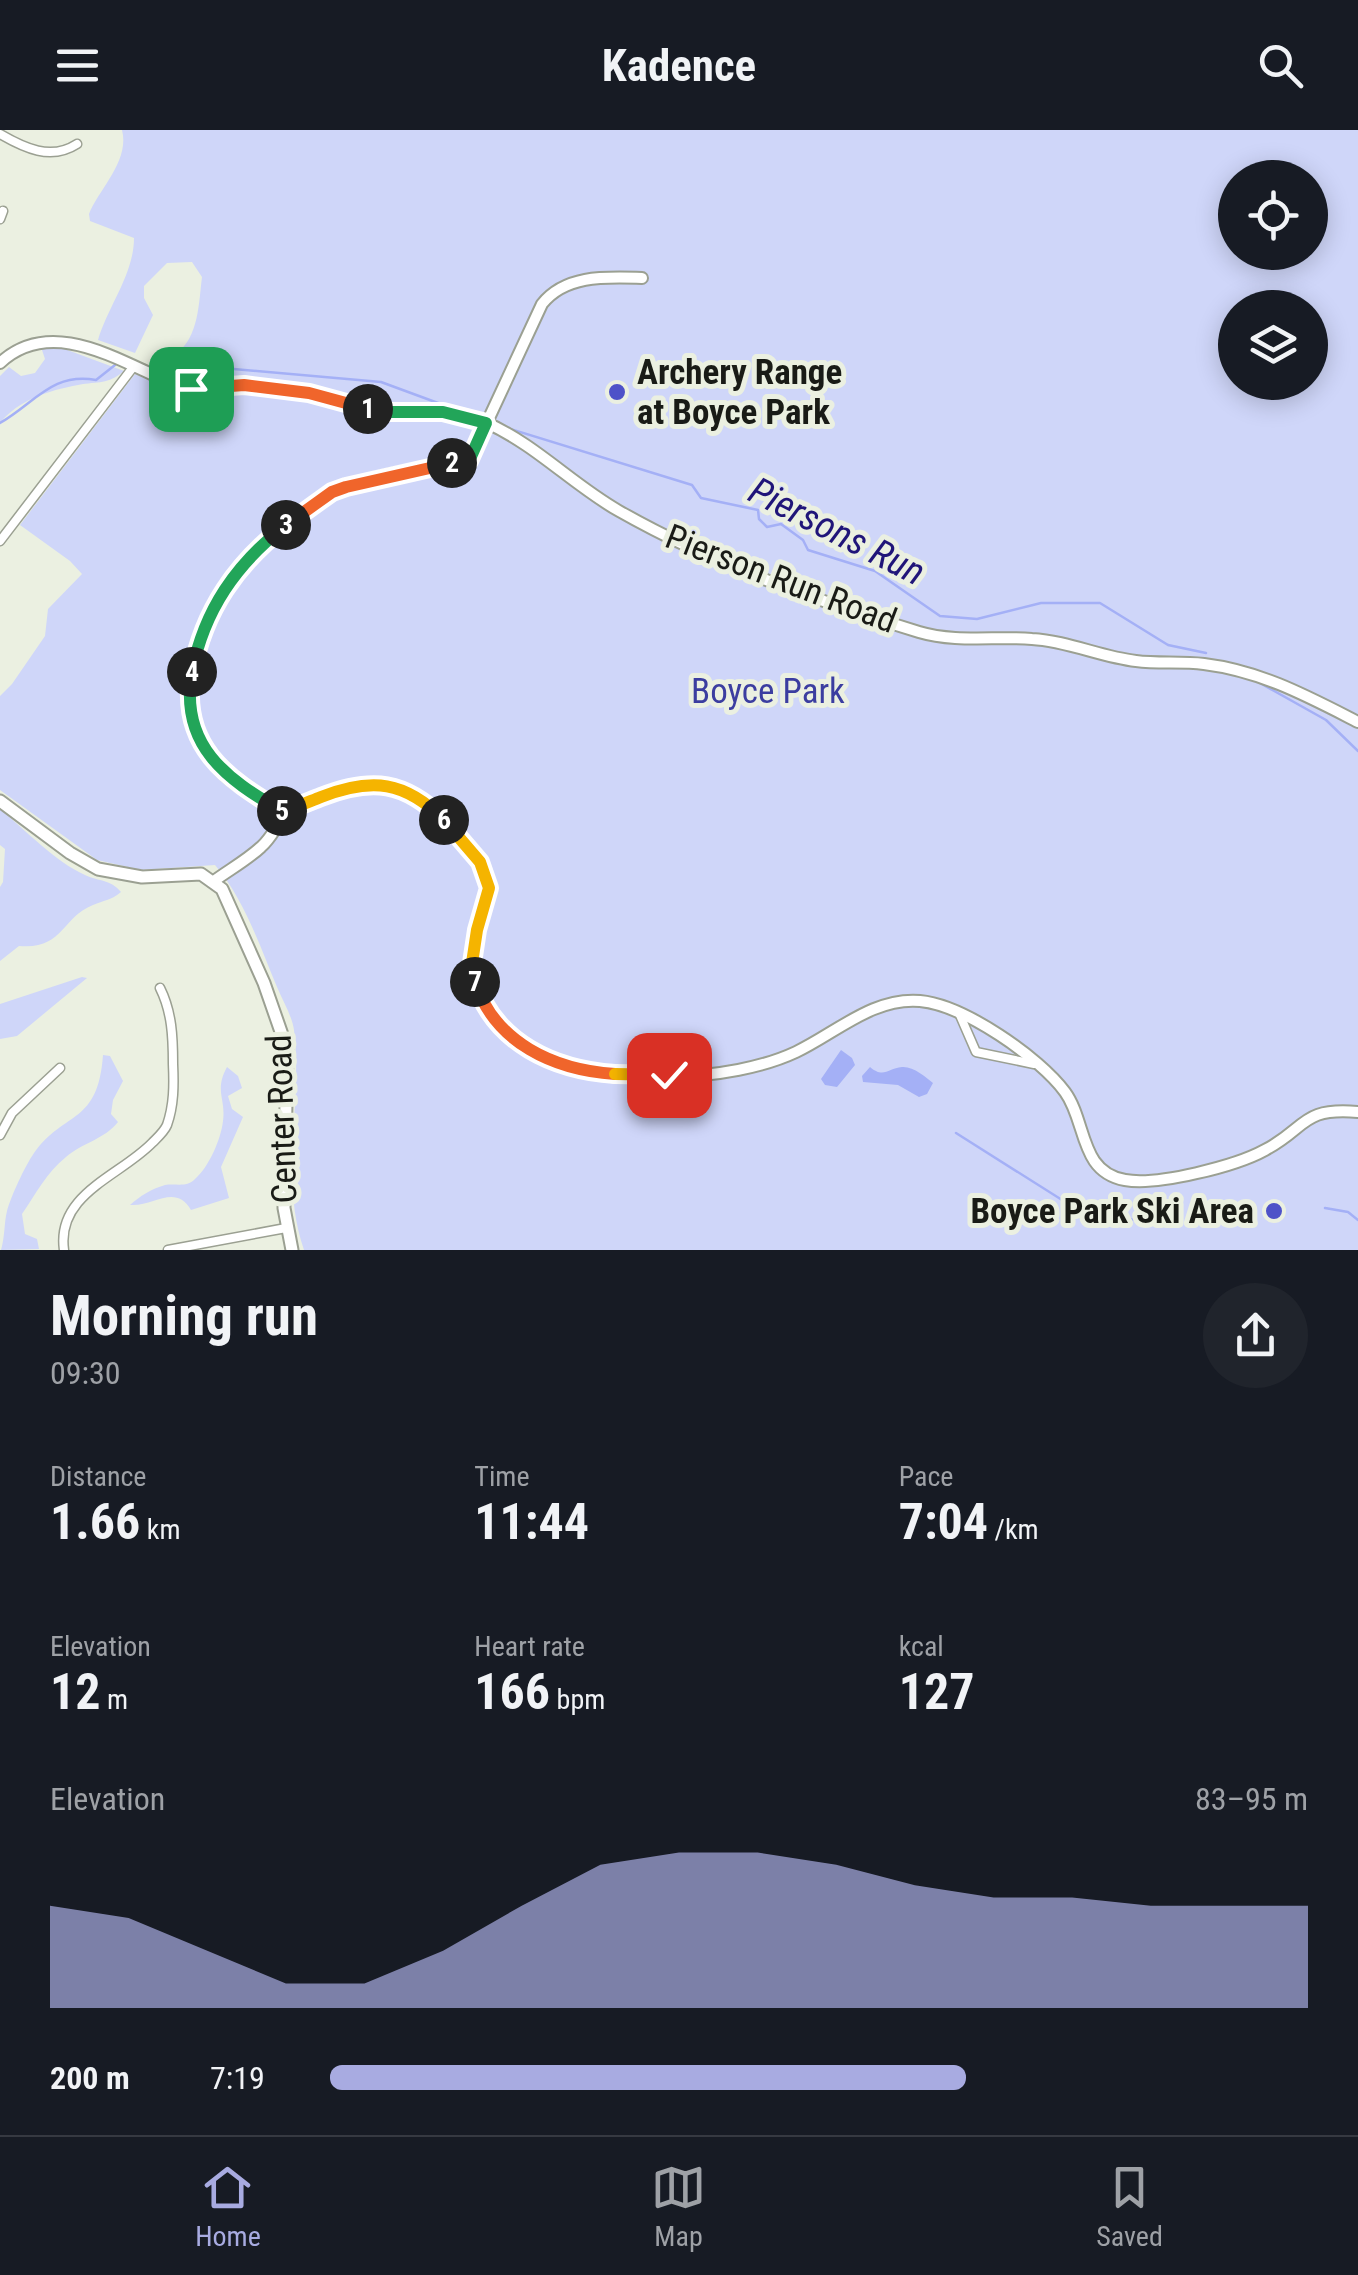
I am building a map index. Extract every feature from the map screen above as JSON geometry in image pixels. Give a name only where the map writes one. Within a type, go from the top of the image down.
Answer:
[{"type":"main road","points":[[0,801],[98,868],[142,878],[200,874],[214,881]]},
{"type":"main road","name":"Center Road","points":[[214,881],[237,919],[277,1015],[286,1049],[286,1228],[292,1250]]},
{"type":"street","points":[[0,134],[22,146],[49,152],[68,150],[76,144]]},
{"type":"street","points":[[285,813],[236,784],[217,766],[192,716],[190,683],[197,649],[221,590],[261,545],[332,492],[469,461],[550,294],[572,282],[642,278]]},
{"type":"street","name":"Pierson Run Road","points":[[0,362],[17,350],[48,340],[62,341],[191,389],[244,385],[309,393],[373,410],[443,412],[486,423],[538,454],[601,501],[649,528],[725,566],[819,602],[924,634],[1034,639],[1136,661],[1200,663],[1244,670],[1287,685],[1358,722]]},
{"type":"street","points":[[0,541],[134,366]]},
{"type":"street","points":[[214,881],[262,846],[285,813],[348,786],[383,785],[428,804],[470,850],[487,876],[489,888],[472,963],[476,984],[490,1016],[520,1045],[545,1058],[579,1068],[650,1076],[752,1066],[790,1055],[858,1016],[892,1004],[920,1001],[959,1013],[999,1035],[1066,1094],[1090,1156],[1110,1175],[1138,1181],[1178,1177],[1260,1152],[1307,1117],[1336,1110],[1358,1112]]},
{"type":"street","points":[[64,1250],[65,1224],[74,1204],[134,1162],[166,1129],[174,1095],[172,1033],[168,1004],[160,988]]},
{"type":"street","points":[[959,1013],[976,1052],[1034,1064]]},
{"type":"street","points":[[989,1055],[999,1035]]},
{"type":"street","points":[[0,1135],[12,1112],[60,1068]]},
{"type":"street","points":[[168,1250],[286,1228]]},
{"type":"street","points":[[227,1239],[228,1250]]},
{"type":"green space","name":"Boyce Park","points":[[122,130],[1358,130],[1358,1250],[304,1250],[293,1196],[293,1025],[235,893],[215,865],[141,870],[97,860],[0,790],[0,696],[45,636],[48,609],[82,574],[20,525],[135,374],[173,390],[186,390],[186,379],[157,368],[152,358],[176,353],[194,329],[202,277],[192,262],[167,263],[144,286],[144,298],[153,315],[135,353],[98,340],[130,264],[134,238],[90,221],[89,214],[122,153]]},
{"type":"green space","points":[[41,347],[62,348],[124,371],[108,381],[35,397],[0,423],[0,376],[9,367],[21,376],[35,373],[45,359]]},
{"type":"green space","points":[[0,809],[63,862],[121,892],[82,911],[45,943],[19,946],[0,961],[0,887],[5,849],[0,845]]},
{"type":"green space","points":[[87,978],[17,1036],[0,1039],[0,1004]]},
{"type":"green space","points":[[103,1055],[110,1056],[123,1081],[111,1114],[118,1122],[59,1163],[22,1214],[25,1234],[37,1239],[39,1249],[1,1250],[7,1211],[27,1165],[46,1139],[87,1105],[100,1078]]},
{"type":"green space","points":[[227,1067],[238,1076],[242,1088],[228,1096],[232,1109],[243,1117],[221,1167],[229,1198],[191,1210],[185,1202],[171,1197],[130,1205],[160,1187],[192,1182],[205,1167],[222,1128],[221,1082]]},
{"type":"water","points":[[841,1050],[855,1065],[837,1087],[825,1085],[821,1079]]},
{"type":"water","points":[[870,1067],[883,1073],[910,1068],[933,1083],[927,1094],[919,1097],[898,1085],[863,1082],[862,1076]]},
{"type":"waterway","points":[[155,362],[381,382],[457,410]]},
{"type":"waterway","points":[[0,423],[56,385],[96,380],[115,365]]},
{"type":"waterway","name":"Piersons Run","points":[[507,428],[692,485],[701,498],[758,510],[759,519],[767,527],[781,524],[803,540],[808,550],[875,571],[940,616],[977,619],[1041,603],[1100,603],[1168,645],[1206,653]]},
{"type":"waterway","name":"Piersons Run","points":[[1260,683],[1326,720],[1358,751]]},
{"type":"waterway","points":[[956,1133],[1070,1205],[1172,1225]]},
{"type":"waterway","points":[[1325,1208],[1348,1212],[1358,1220]]},
{"type":"place","name":"Archery Range at Boyce Park","points":[[617,392]]},
{"type":"place","name":"Boyce Park Ski Area","points":[[1274,1211]]},
{"type":"route","points":[[191,389],[244,385],[309,393],[373,410],[428,410],[486,423],[469,461],[332,492],[261,545],[221,590],[206,622],[190,683],[192,716],[217,766],[236,784],[285,813],[348,786],[366,784],[403,791],[428,804],[480,862],[487,876],[489,888],[472,963],[481,999],[503,1031],[545,1058],[579,1068],[607,1074],[669,1075]]}]
